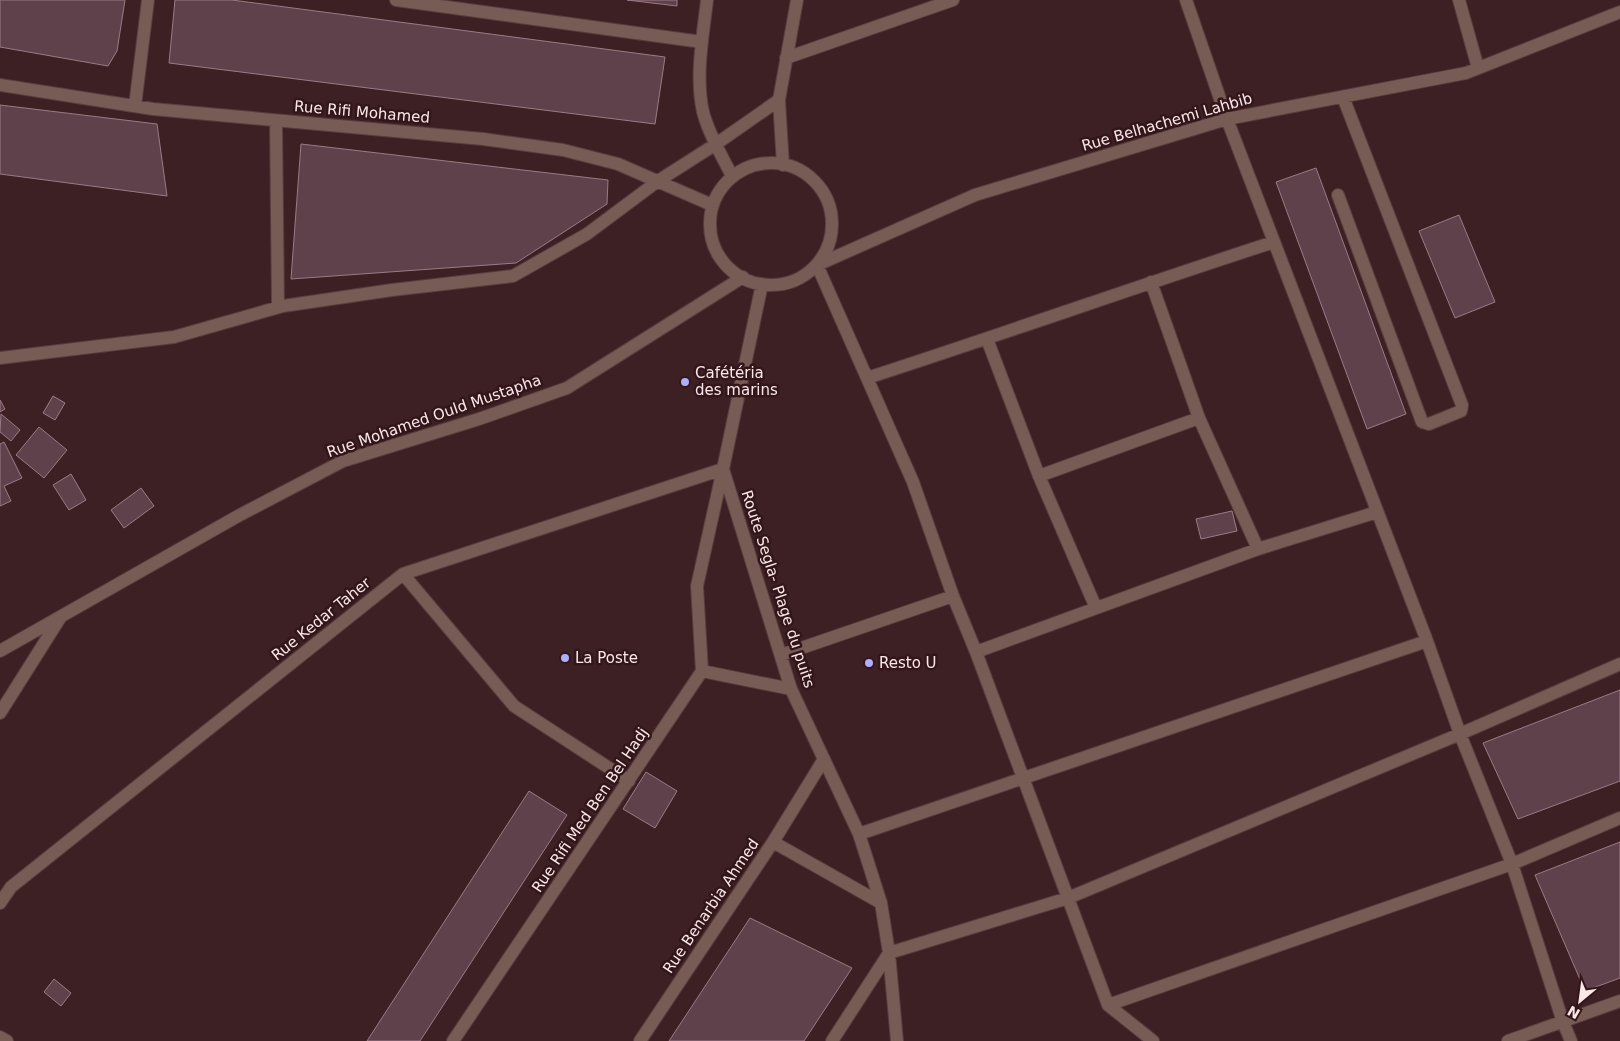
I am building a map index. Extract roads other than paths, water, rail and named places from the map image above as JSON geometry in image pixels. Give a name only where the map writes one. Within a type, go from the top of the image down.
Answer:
[{"type":"street","points":[[135,106],[148,0]]},
{"type":"street","points":[[396,0],[702,42]]},
{"type":"street","points":[[707,0],[702,42],[701,95],[704,112],[716,144],[732,176]]},
{"type":"street","points":[[783,165],[779,100],[797,0]]},
{"type":"street","points":[[786,58],[953,0]]},
{"type":"street","points":[[1186,0],[1227,119],[1427,641],[1460,734],[1512,864],[1563,1022],[1571,1041]]},
{"type":"street","points":[[1459,0],[1478,68]]},
{"type":"street","name":"Rue Belhachemi Lahbib","points":[[818,265],[975,195],[1227,119],[1466,72],[1620,12]]},
{"type":"street","name":"Rue Rifi Mohamed","points":[[0,85],[135,106],[483,139],[563,150],[618,164],[712,205]]},
{"type":"street","points":[[1338,195],[1422,422],[1429,424],[1460,411],[1462,405],[1343,97]]},
{"type":"street","points":[[0,358],[174,337],[278,307],[392,290],[513,276],[587,234],[658,181],[716,144],[779,100]]},
{"type":"street","points":[[276,120],[278,307]]},
{"type":"street","points":[[773,162],[783,165],[801,170],[818,184],[829,204],[833,225],[829,246],[818,265],[787,284],[773,286],[751,282],[728,268],[715,251],[709,232],[710,211],[718,191],[742,168],[773,162]]},
{"type":"street","points":[[867,378],[1274,242]]},
{"type":"street","points":[[818,265],[913,482],[953,596],[976,652],[1108,1005],[1152,1041]]},
{"type":"street","name":"Rue Mohamed Ould Mustapha","points":[[0,651],[238,516],[344,461],[479,419],[567,388],[743,278]]},
{"type":"street","points":[[1151,282],[1199,418],[1258,549]]},
{"type":"street","name":"Route Segla- Plage du puits","points":[[762,284],[723,469],[791,689],[859,834],[881,904],[889,953],[897,1041]]},
{"type":"street","points":[[987,339],[1039,476],[1096,608]]},
{"type":"street","points":[[1039,476],[1199,418]]},
{"type":"street","points":[[723,469],[697,586],[702,672],[791,689]]},
{"type":"street","name":"Rue Kedar Taher","points":[[0,903],[11,887],[403,574],[723,469]]},
{"type":"street","points":[[976,652],[1258,549],[1377,512]]},
{"type":"street","points":[[403,574],[514,706],[629,782]]},
{"type":"street","points":[[781,654],[953,596]]},
{"type":"street","points":[[0,713],[61,616]]},
{"type":"street","points":[[859,834],[1427,641]]},
{"type":"street","points":[[832,1041],[889,953],[1068,898],[1460,734],[1620,664]]},
{"type":"street","name":"Rue Rifi Med Ben Bel Hadj","points":[[453,1041],[702,672]]},
{"type":"street","points":[[774,842],[824,760]]},
{"type":"street","points":[[1108,1005],[1512,864],[1620,818]]},
{"type":"street","name":"Rue Benarbia Ahmed","points":[[640,1041],[774,842],[881,904]]},
{"type":"street","points":[[1508,1041],[1620,1001]]},
{"type":"street","points":[[0,1037],[6,1041]]},
{"type":"place","name":"Cafétéria des marins","points":[[685,382]]},
{"type":"place","name":"La Poste","points":[[565,658]]},
{"type":"place","name":"Resto U","points":[[869,663]]}]
